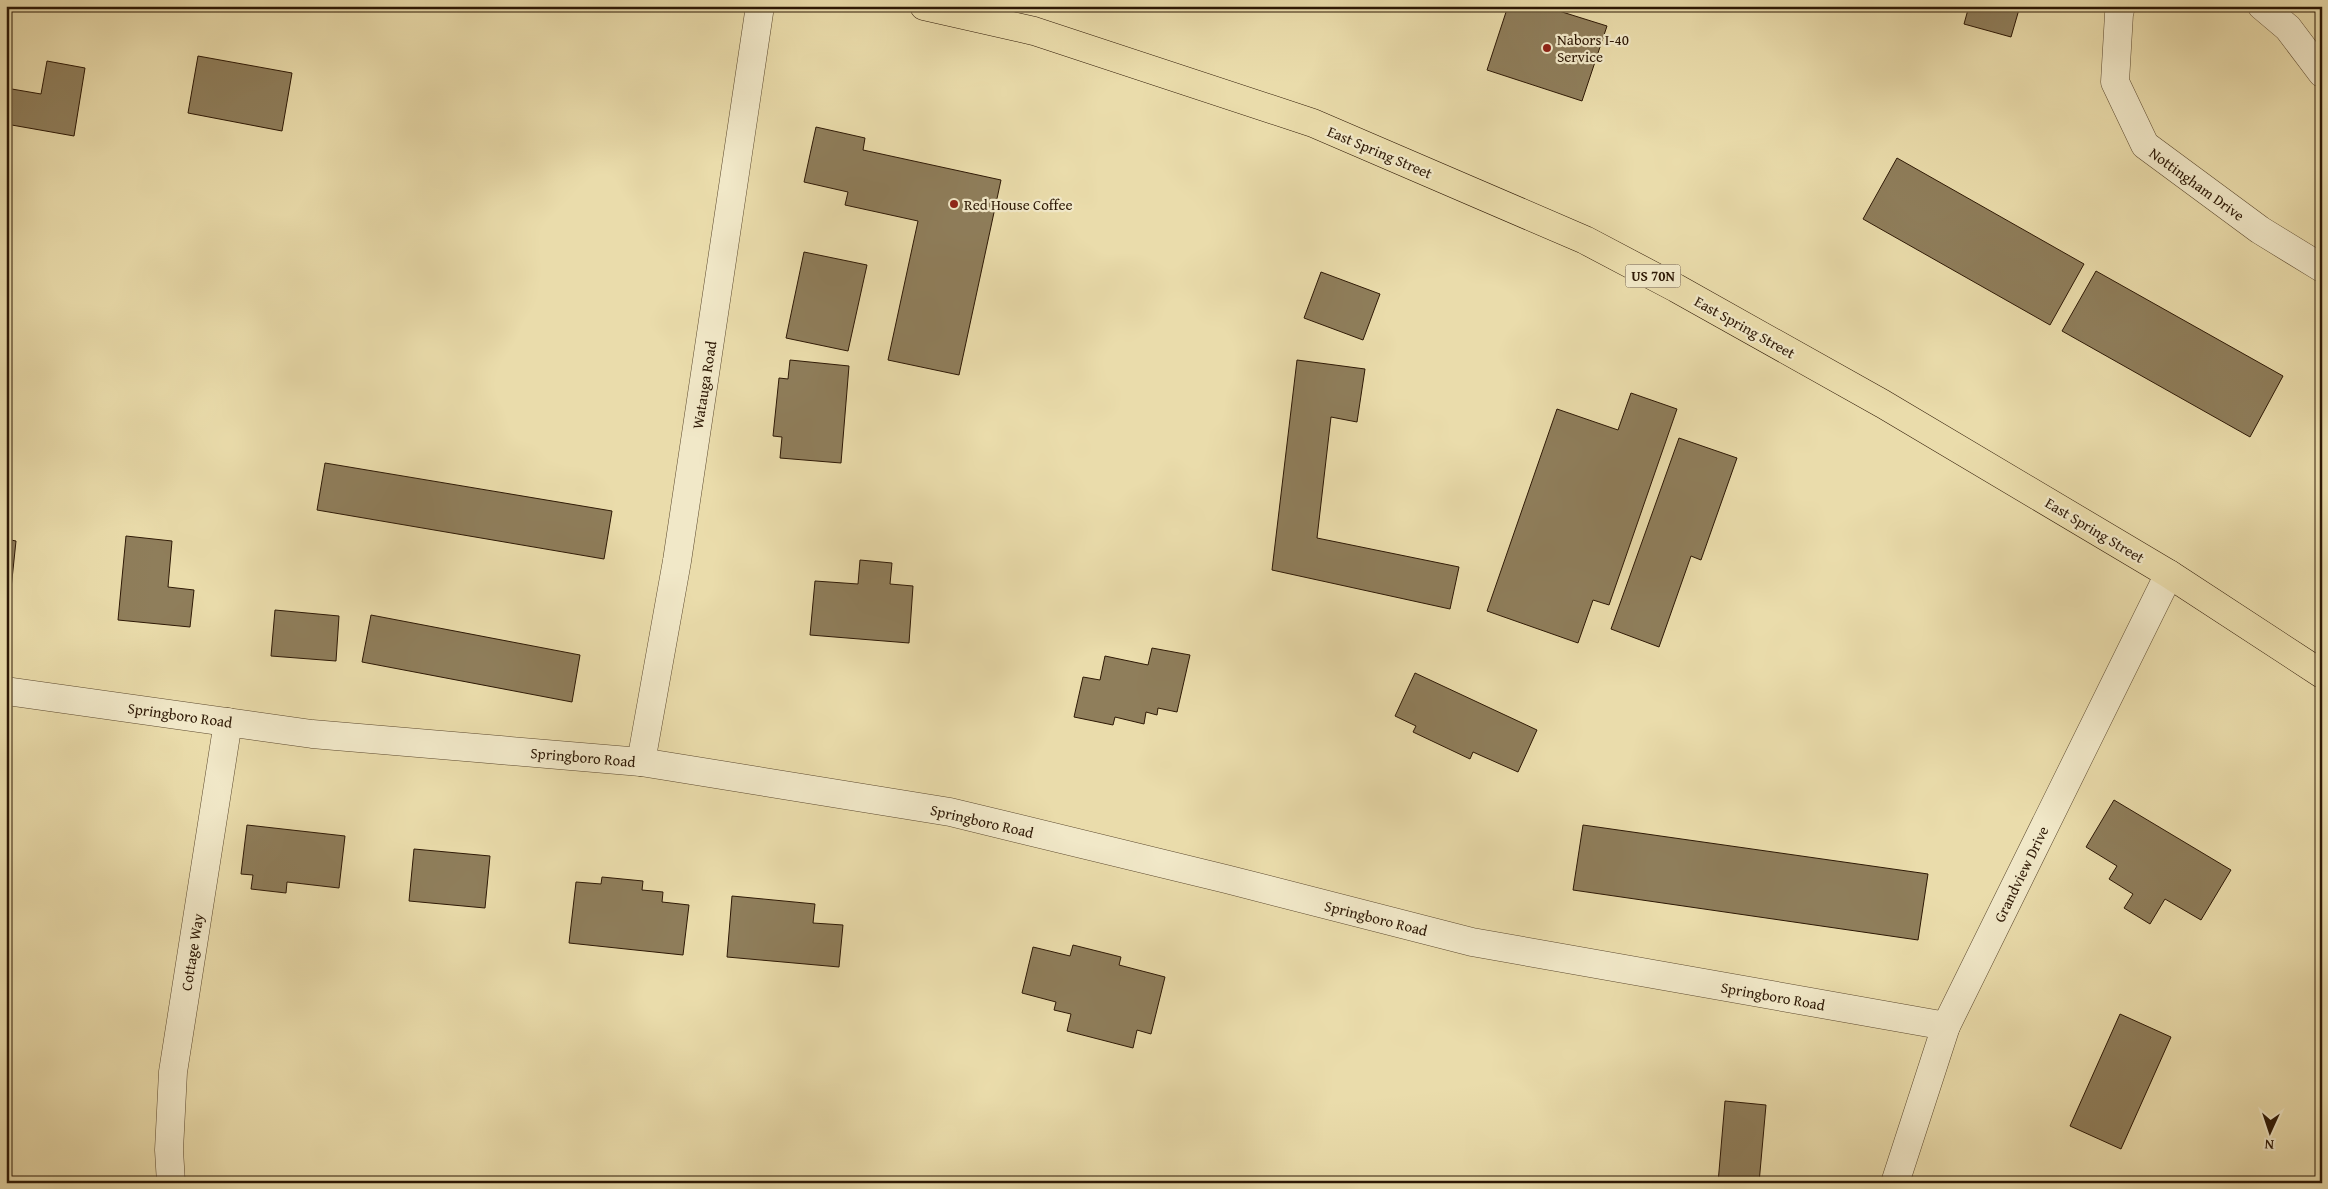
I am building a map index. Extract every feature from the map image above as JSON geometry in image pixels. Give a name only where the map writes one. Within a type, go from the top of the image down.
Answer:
[{"type":"main road","name":"East Spring Street","points":[[924,6],[1034,31],[1313,123],[1585,240],[1676,288],[1882,404],[2169,574],[2322,674]]},
{"type":"street","name":"Watauga Road","points":[[641,762],[677,561],[760,6]]},
{"type":"street","name":"Nottingham Drive","points":[[2121,6],[2115,82],[2145,145],[2260,230],[2322,268]]},
{"type":"street","points":[[2262,6],[2288,28],[2322,73]]},
{"type":"street","name":"Grandview Drive","points":[[1895,1183],[1946,1026],[2169,574]]},
{"type":"street","name":"Springboro Road","points":[[6,691],[312,734],[641,762],[950,812],[1226,879],[1472,942],[1946,1026]]},
{"type":"street","name":"Cottage Way","points":[[171,1183],[169,1150],[173,1072],[228,722]]},
{"type":"building","name":"Nabors I-40 Service","points":[[1508,6],[1543,6],[1607,26],[1582,101],[1487,70]]},
{"type":"building","points":[[1969,6],[2020,6],[2011,37],[1964,24]]},
{"type":"building","points":[[198,56],[292,73],[282,131],[188,113]]},
{"type":"building","points":[[47,61],[85,68],[74,136],[6,124],[6,88],[41,94]]},
{"type":"building","points":[[816,127],[865,138],[863,150],[1001,180],[959,375],[888,360],[918,221],[845,205],[848,192],[804,182]]},
{"type":"building","points":[[1897,158],[2084,264],[2050,325],[1863,219]]},
{"type":"building","points":[[804,252],[867,265],[848,351],[786,338]]},
{"type":"building","points":[[2096,271],[2283,376],[2250,437],[2062,331]]},
{"type":"building","points":[[1321,272],[1380,294],[1363,340],[1304,318]]},
{"type":"building","points":[[790,360],[849,366],[841,463],[780,458],[782,437],[773,436],[779,378],[788,379]]},
{"type":"building","points":[[1297,360],[1365,369],[1357,422],[1331,417],[1317,538],[1459,567],[1450,609],[1272,570]]},
{"type":"building","points":[[1631,393],[1677,409],[1609,605],[1593,600],[1578,643],[1487,611],[1557,409],[1618,430]]},
{"type":"building","points":[[1679,438],[1737,458],[1701,560],[1691,556],[1659,647],[1611,629]]},
{"type":"building","points":[[325,463],[612,511],[604,559],[317,510]]},
{"type":"building","points":[[126,536],[172,541],[168,587],[194,590],[190,627],[118,620]]},
{"type":"building","points":[[6,539],[16,541],[11,589],[6,588]]},
{"type":"building","points":[[860,560],[892,563],[890,584],[913,586],[909,643],[810,635],[815,581],[858,584]]},
{"type":"building","points":[[275,610],[339,616],[336,661],[271,656]]},
{"type":"building","points":[[371,615],[580,655],[572,702],[362,662]]},
{"type":"building","points":[[1152,648],[1190,655],[1177,712],[1158,708],[1157,715],[1146,712],[1144,724],[1115,717],[1113,725],[1074,717],[1083,677],[1100,680],[1105,656],[1148,665]]},
{"type":"building","points":[[1415,673],[1537,730],[1518,772],[1473,752],[1470,759],[1413,732],[1416,726],[1395,716]]},
{"type":"building","points":[[2114,800],[2231,870],[2201,920],[2165,899],[2150,924],[2124,908],[2133,894],[2109,879],[2117,866],[2086,847]]},
{"type":"building","points":[[247,825],[345,836],[339,888],[287,882],[286,893],[251,889],[253,875],[241,874]]},
{"type":"building","points":[[1583,825],[1928,874],[1918,940],[1573,890]]},
{"type":"building","points":[[414,849],[490,856],[485,908],[409,901]]},
{"type":"building","points":[[602,877],[643,881],[642,890],[663,892],[662,902],[689,905],[683,955],[569,943],[576,882],[601,884]]},
{"type":"building","points":[[732,896],[815,904],[813,923],[843,925],[839,967],[727,957]]},
{"type":"building","points":[[1073,945],[1121,957],[1119,965],[1165,977],[1151,1034],[1137,1030],[1133,1048],[1067,1031],[1071,1014],[1054,1010],[1056,1002],[1022,993],[1033,947],[1070,956]]},
{"type":"building","points":[[2120,1014],[2171,1037],[2121,1149],[2070,1126]]},
{"type":"building","points":[[1725,1101],[1766,1105],[1759,1183],[1718,1183]]},
{"type":"place","name":"Nabors I-40 Service","points":[[1547,48]]},
{"type":"place","name":"Red House Coffee","points":[[954,204]]}]
